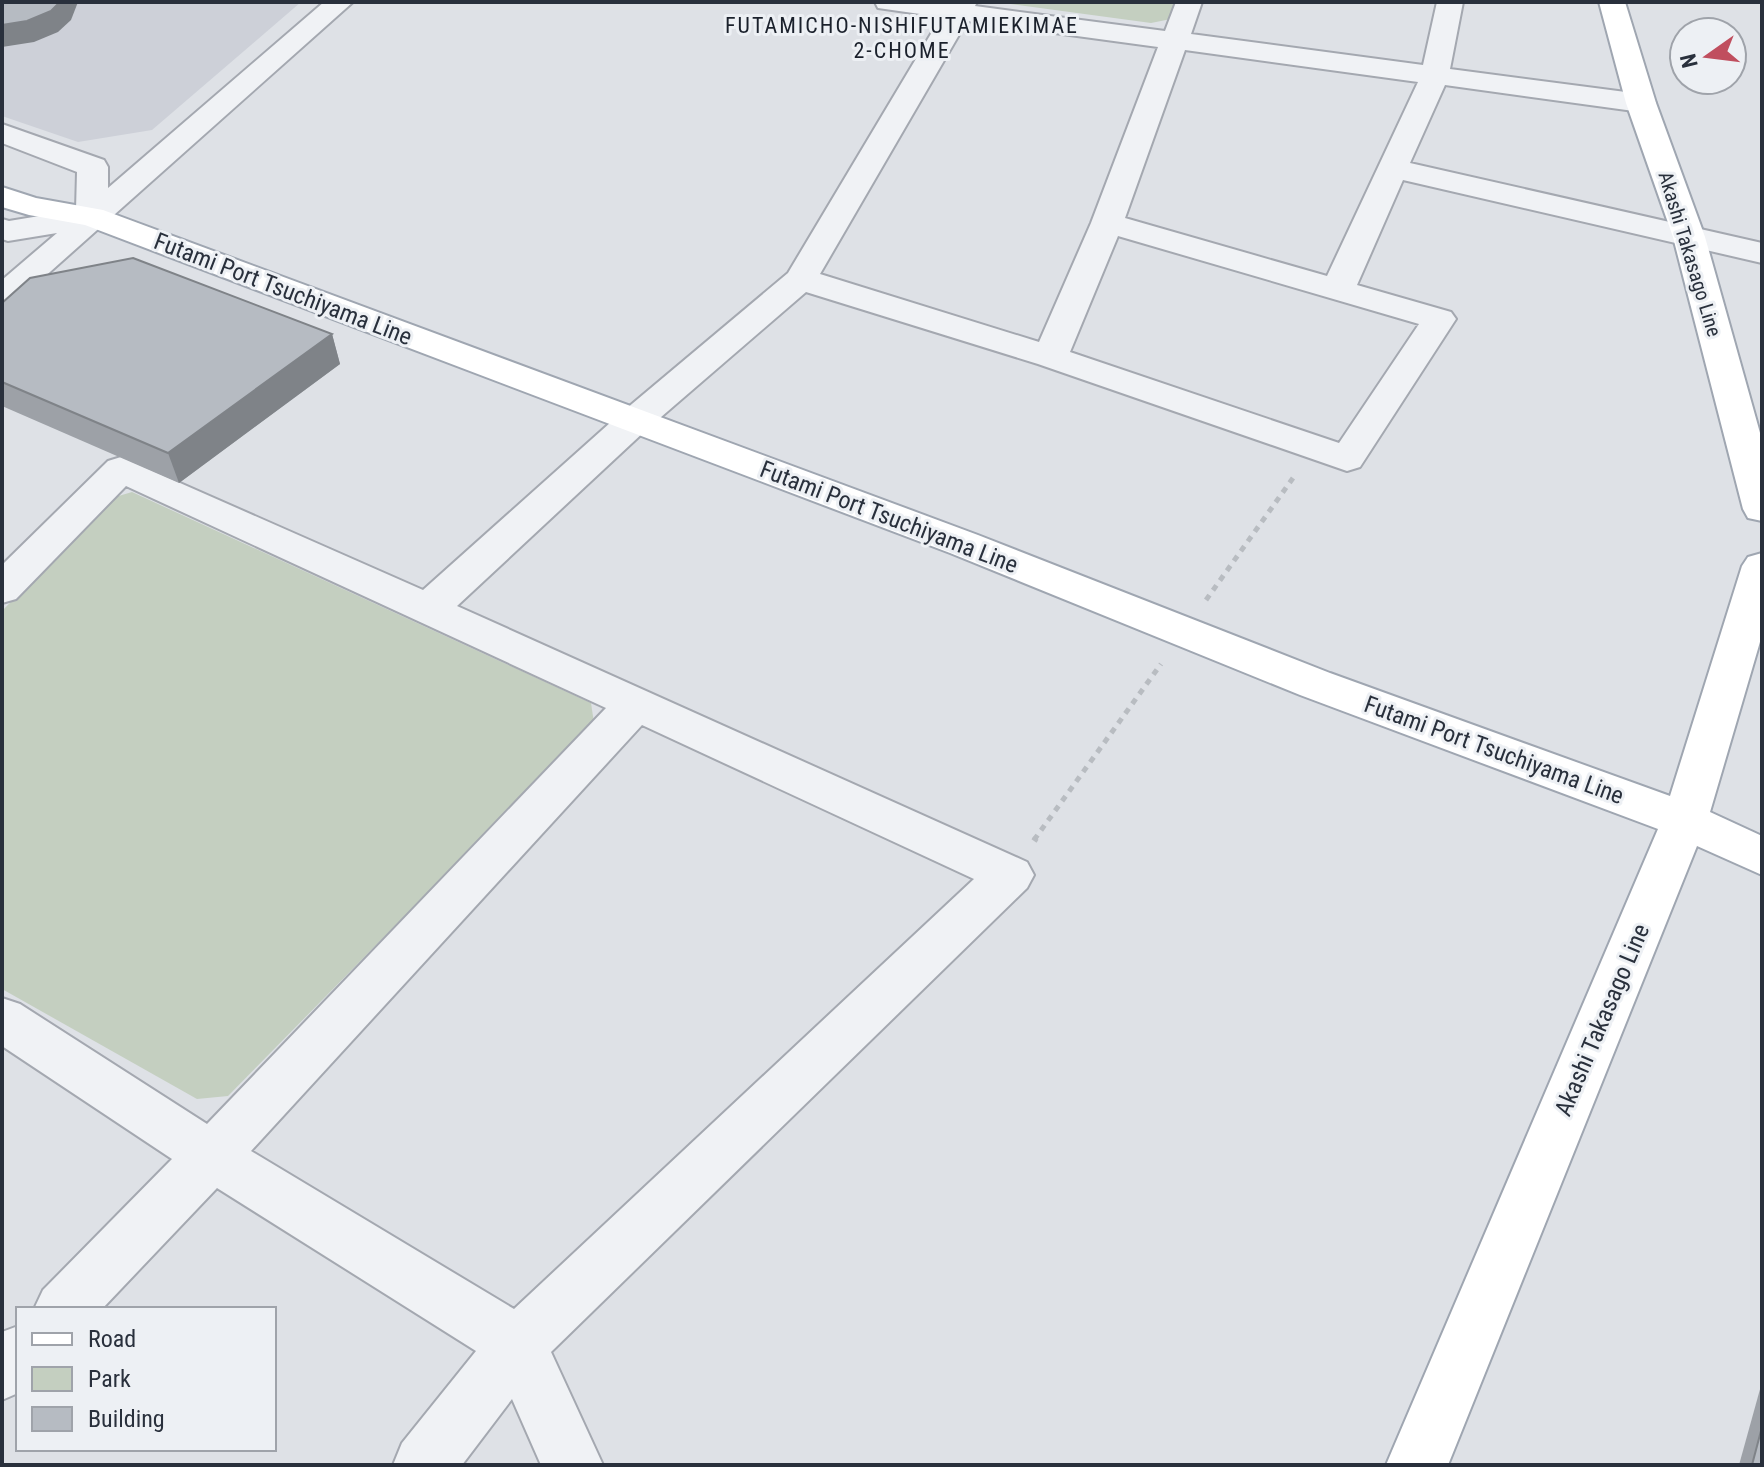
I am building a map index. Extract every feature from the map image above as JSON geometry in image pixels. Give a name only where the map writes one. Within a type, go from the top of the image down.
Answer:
[{"type":"main road","name":"Akashi Takasago Line","points":[[1612,2],[1641,103],[1689,237],[1762,509]]},
{"type":"main road","name":"Futami Port Tsuchiyama Line","points":[[2,168],[45,185],[92,217]]},
{"type":"main road","name":"Futami Port Tsuchiyama Line","points":[[2,196],[29,206],[92,217],[964,544],[1315,684],[1685,820],[1762,857]]},
{"type":"main road","name":"Akashi Takasago Line","points":[[1417,1465],[1685,820],[1762,566]]},
{"type":"main road","name":"Futami Port Tsuchiyama Line","points":[[1685,820],[1762,834]]},
{"type":"street","points":[[2,297],[340,2]]},
{"type":"street","points":[[888,2],[961,7],[1173,42],[1641,103]]},
{"type":"street","points":[[1050,357],[1107,223],[1189,2]]},
{"type":"street","points":[[1338,289],[1435,75],[1450,2]]},
{"type":"street","points":[[427,610],[633,422],[801,279],[961,7]]},
{"type":"street","points":[[2,133],[93,167],[92,217]]},
{"type":"street","points":[[1394,169],[1762,253]]},
{"type":"street","points":[[2,229],[8,231],[92,217]]},
{"type":"street","points":[[801,279],[1050,357],[1347,459],[1439,319],[1107,223]]},
{"type":"street","points":[[2,589],[121,469],[1010,875],[518,1344],[424,1465]]},
{"type":"street","points":[[65,1307],[212,1156],[636,704]]},
{"type":"street","points":[[2,1019],[212,1156],[518,1344],[572,1465]]},
{"type":"street","points":[[2,1371],[16,1356]]},
{"type":"shaded area","points":[[2,2],[301,2],[152,130],[78,142],[2,116]]},
{"type":"green space","points":[[996,2],[1177,2],[1171,19],[1151,23]]},
{"type":"green space","points":[[132,492],[591,703],[594,723],[228,1096],[197,1099],[2,989],[2,611],[112,498]]},
{"type":"building","points":[[2,2],[60,2],[51,11],[27,21],[2,25]]},
{"type":"building","points":[[133,258],[332,334],[168,453],[2,382],[2,303],[30,278]]},
{"type":"building","points":[[1762,1427],[1762,1465],[1752,1465]]},
{"type":"district","name":"FUTAMICHO-NISHIFUTAMIEKIMAE 2-CHOME","points":[[902,38]]}]
